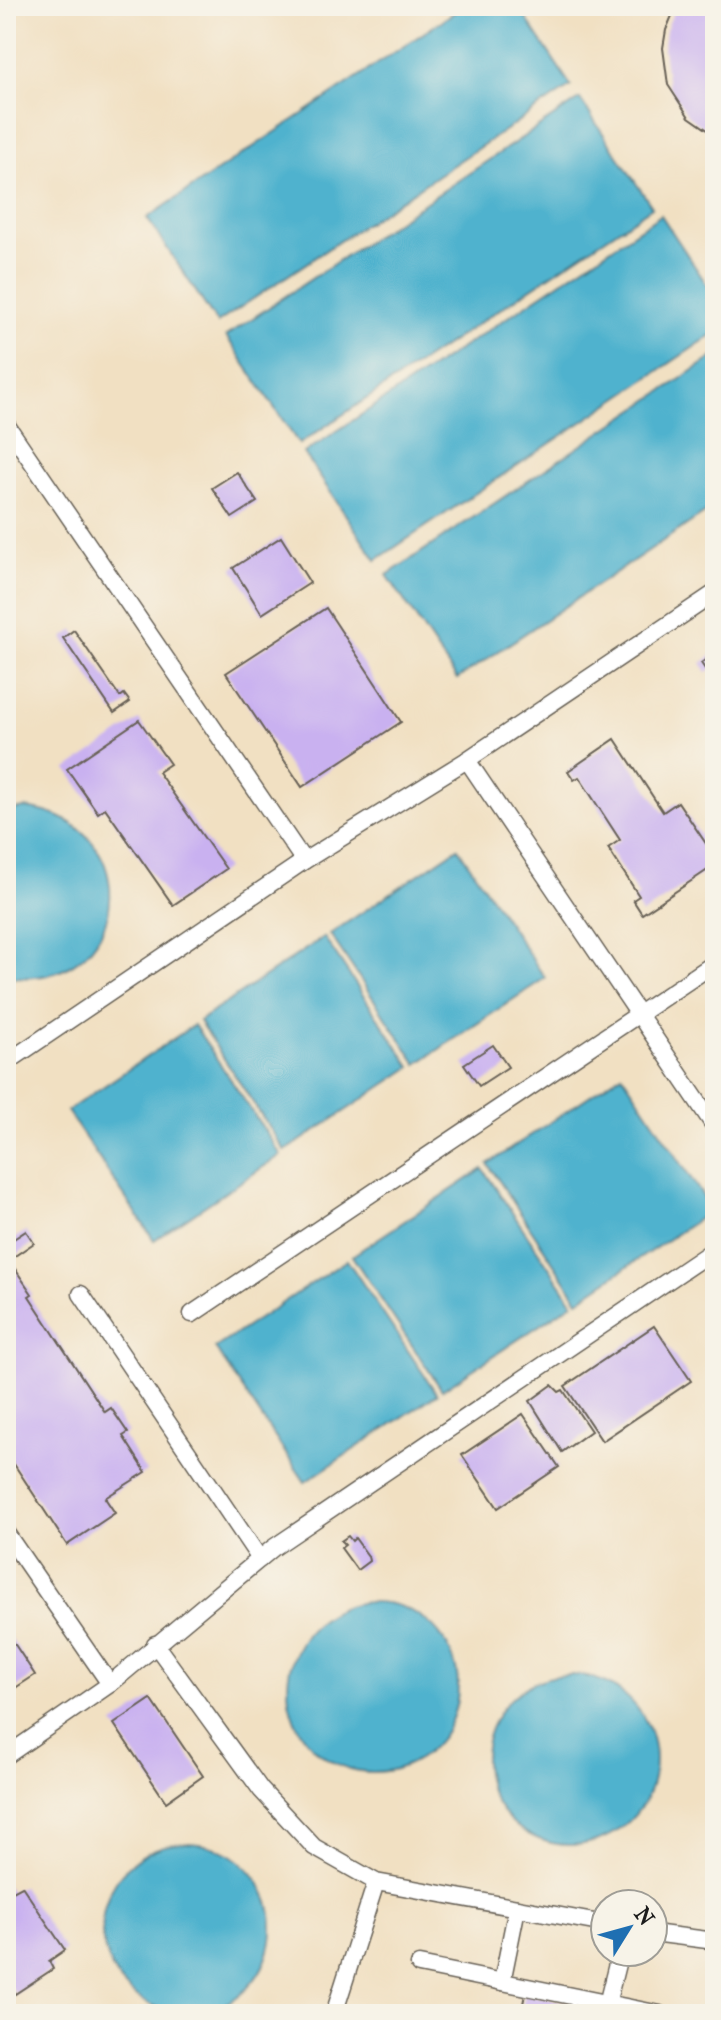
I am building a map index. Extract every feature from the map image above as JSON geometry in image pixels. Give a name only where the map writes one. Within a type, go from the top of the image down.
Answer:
[{"type":"lane","points":[[6,424],[304,861]]},
{"type":"lane","points":[[6,1063],[304,861],[467,760],[715,593]]},
{"type":"lane","points":[[467,760],[715,1127]]},
{"type":"lane","points":[[192,1314],[715,963]]},
{"type":"lane","points":[[6,1756],[110,1684],[260,1559],[715,1249]]},
{"type":"lane","points":[[81,1294],[260,1559]]},
{"type":"lane","points":[[6,1533],[110,1684]]},
{"type":"lane","points":[[155,1644],[261,1790],[314,1847],[376,1882],[589,1921]]},
{"type":"lane","points":[[334,2014],[376,1882]]},
{"type":"lane","points":[[502,1982],[517,1908]]},
{"type":"lane","points":[[669,1935],[715,1941]]},
{"type":"lane","points":[[419,1965],[660,2014]]},
{"type":"lane","points":[[607,2004],[616,1968]]},
{"type":"water","points":[[464,6],[518,6],[571,86],[217,323],[147,218]]},
{"type":"water","points":[[580,99],[652,207],[299,444],[226,336]]},
{"type":"water","points":[[661,215],[715,297],[715,333],[376,560],[304,453]]},
{"type":"water","points":[[715,356],[715,506],[457,679],[387,575]]},
{"type":"water","points":[[25,808],[66,820],[93,843],[107,873],[110,905],[100,935],[79,960],[48,975],[6,976],[6,811]]},
{"type":"water","points":[[458,848],[545,978],[417,1064],[330,934]]},
{"type":"water","points":[[324,937],[411,1067],[285,1151],[199,1021]]},
{"type":"water","points":[[194,1025],[281,1155],[154,1240],[67,1111]]},
{"type":"water","points":[[622,1074],[712,1210],[578,1300],[488,1164]]},
{"type":"water","points":[[483,1169],[573,1303],[442,1390],[352,1256]]},
{"type":"water","points":[[347,1260],[437,1394],[305,1482],[215,1348]]},
{"type":"water","points":[[373,1602],[406,1608],[433,1627],[452,1654],[458,1687],[452,1720],[433,1747],[406,1766],[373,1772],[340,1766],[313,1747],[294,1720],[288,1687],[294,1654],[313,1627],[340,1608]]},
{"type":"water","points":[[570,1675],[603,1681],[630,1700],[649,1727],[655,1760],[649,1793],[630,1820],[603,1839],[570,1845],[537,1839],[510,1820],[491,1793],[485,1760],[491,1727],[510,1700],[537,1681]]},
{"type":"water","points":[[187,1843],[220,1849],[247,1868],[266,1895],[272,1928],[266,1961],[247,1988],[220,2007],[187,2013],[154,2007],[127,1988],[108,1961],[102,1928],[108,1895],[127,1868],[154,1849]]},
{"type":"building","points":[[676,6],[715,6],[715,135],[689,117],[668,85],[663,48],[666,30]]},
{"type":"building","points":[[237,472],[257,502],[232,518],[212,488]]},
{"type":"building","points":[[281,537],[310,583],[262,614],[233,568]]},
{"type":"building","points":[[326,608],[401,722],[302,787],[226,673]]},
{"type":"building","points":[[74,630],[120,697],[124,694],[130,702],[114,713],[63,638]]},
{"type":"building","points":[[715,653],[715,673],[712,669],[707,672],[701,663]]},
{"type":"building","points":[[139,720],[170,764],[158,772],[226,869],[173,905],[105,808],[98,813],[67,769]]},
{"type":"building","points":[[615,739],[663,812],[678,802],[709,848],[715,844],[715,865],[642,914],[633,900],[639,896],[608,848],[620,840],[579,777],[574,780],[568,771]]},
{"type":"building","points":[[493,1045],[508,1067],[479,1086],[464,1064]]},
{"type":"building","points":[[26,1231],[34,1243],[9,1260],[105,1412],[111,1408],[128,1433],[123,1436],[146,1472],[105,1498],[115,1513],[67,1545],[6,1452],[6,1244]]},
{"type":"building","points":[[654,1326],[691,1381],[602,1441],[565,1386]]},
{"type":"building","points":[[552,1385],[559,1392],[563,1390],[591,1431],[562,1452],[530,1401]]},
{"type":"building","points":[[523,1414],[559,1467],[498,1508],[462,1455]]},
{"type":"building","points":[[348,1536],[352,1541],[355,1538],[368,1556],[369,1561],[357,1570],[341,1548],[345,1545],[341,1541]]},
{"type":"building","points":[[6,1631],[35,1675],[6,1694]]},
{"type":"building","points":[[151,1699],[203,1776],[166,1802],[114,1724]]},
{"type":"building","points":[[6,1884],[11,1892],[22,1886],[65,1950],[49,1961],[53,1969],[15,1994],[11,1987],[6,1990]]},
{"type":"building","points":[[525,1994],[578,2005],[576,2014],[521,2014]]}]
